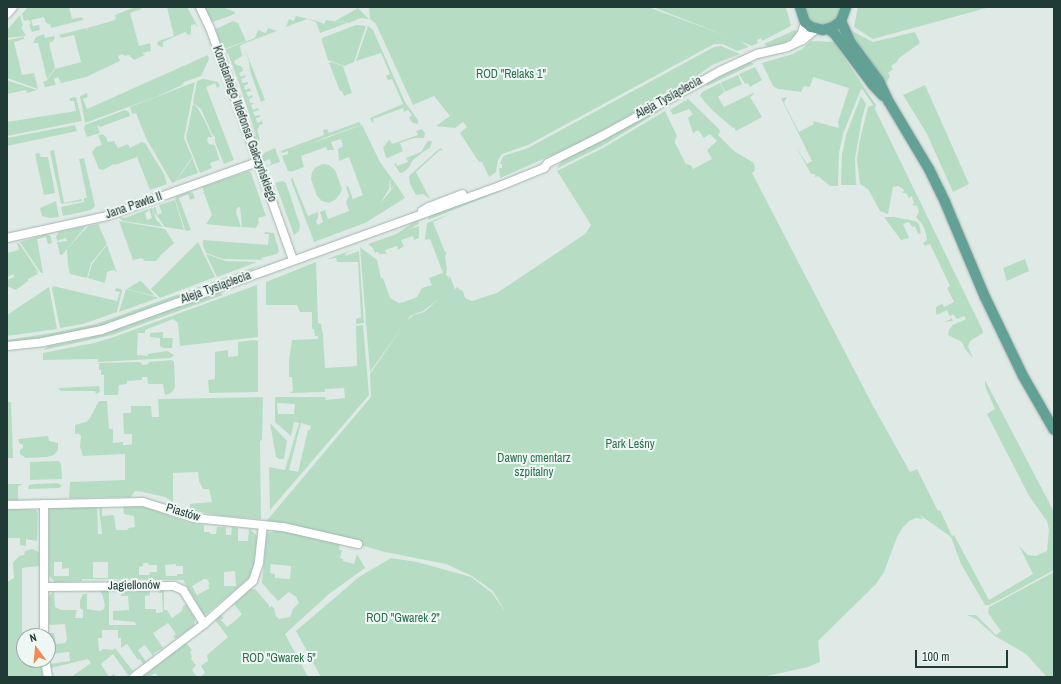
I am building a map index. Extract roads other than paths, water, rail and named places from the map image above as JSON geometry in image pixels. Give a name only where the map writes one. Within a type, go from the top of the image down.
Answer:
[{"type":"main road","points":[[797,9],[805,22],[816,29],[828,29],[841,21],[846,7]]},
{"type":"main road","points":[[841,21],[851,43],[879,81],[889,102],[908,132],[938,186],[985,297],[1023,376],[1054,430]]},
{"type":"main road","points":[[828,29],[834,33],[872,84],[889,102]]},
{"type":"street","points":[[7,14],[13,7]]},
{"type":"street","name":"Konstantego Ildefonsa Gałczyńskiego","points":[[200,7],[210,28],[293,260]]},
{"type":"street","points":[[794,43],[802,33],[805,22]]},
{"type":"street","name":"Aleja Tysiąclecia","points":[[7,346],[40,342],[102,330],[420,213],[432,211],[500,186],[544,168],[548,163],[602,136],[720,71],[757,54],[803,40],[816,29]]},
{"type":"street","name":"Jana Pawła II","points":[[7,238],[107,216],[258,162]]},
{"type":"street","name":"Piastów","points":[[7,506],[143,502],[194,518],[263,525],[324,535],[358,544]]},
{"type":"street","points":[[44,504],[44,628]]},
{"type":"street","points":[[134,677],[204,624],[253,581],[259,562],[263,525]]},
{"type":"street","name":"Jagiellonów","points":[[44,587],[174,586],[183,590],[204,624]]},
{"type":"park label","name":"ROD \"Relaks 1\"","points":[[511,75]]},
{"type":"park label","name":"Park Leśny","points":[[630,445]]},
{"type":"park label","name":"Dawny cmentarz szpitalny","points":[[534,466]]},
{"type":"park label","name":"ROD \"Gwarek 2\"","points":[[403,619]]},
{"type":"park label","name":"ROD \"Gwarek 5\"","points":[[279,659]]}]
